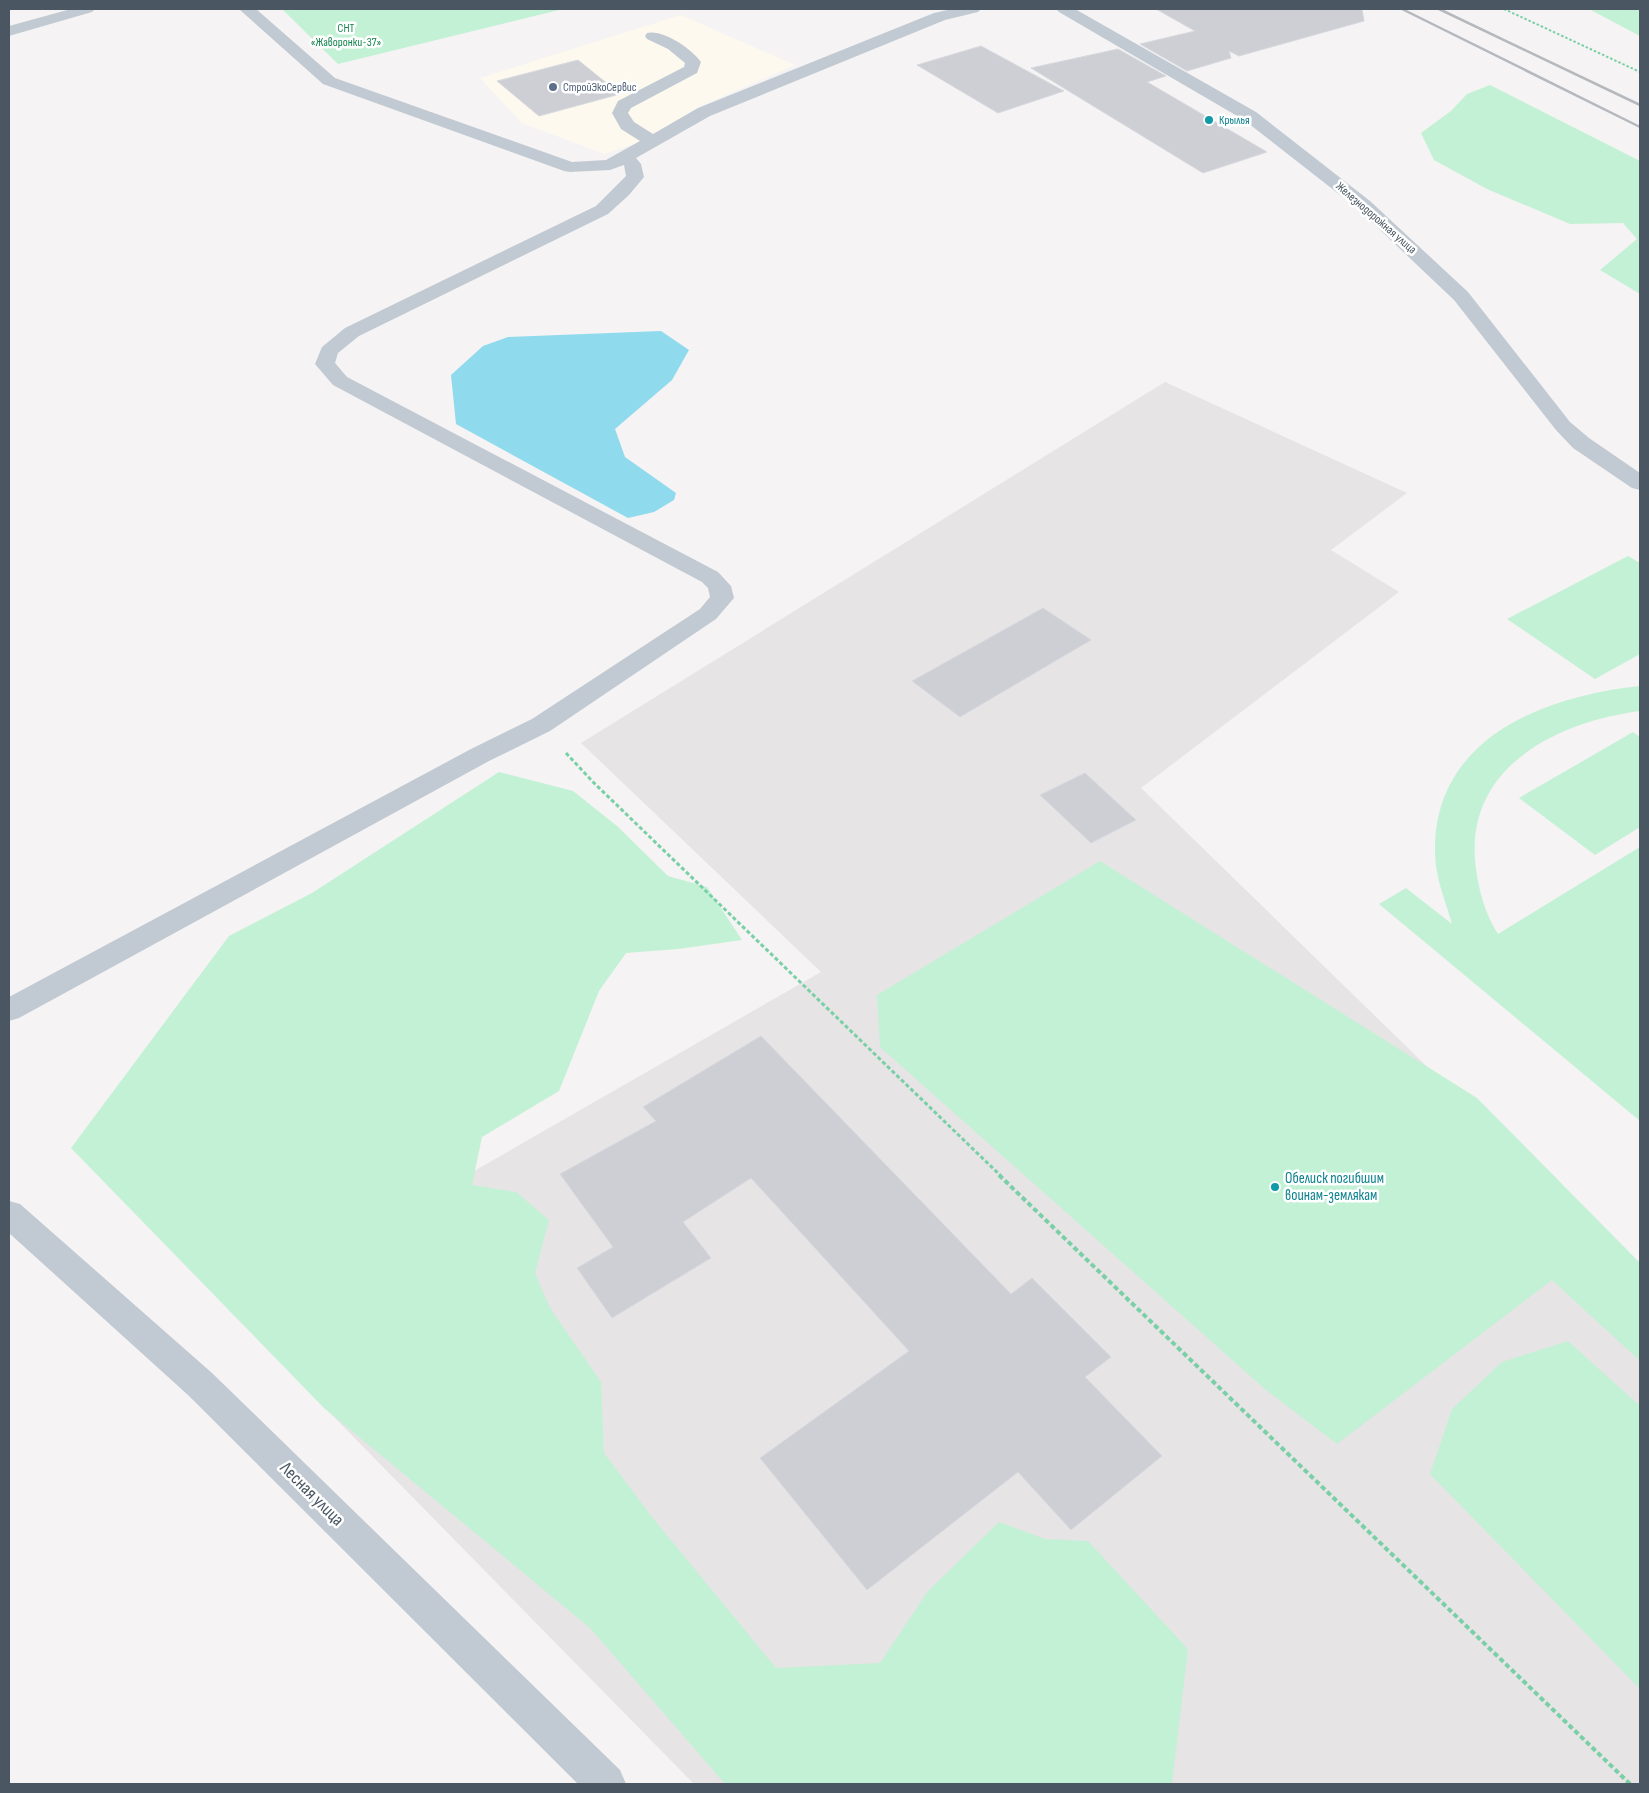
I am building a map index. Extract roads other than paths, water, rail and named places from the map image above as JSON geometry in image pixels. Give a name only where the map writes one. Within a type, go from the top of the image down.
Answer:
[{"type":"street","points":[[9,31],[21,19],[87,9]]},
{"type":"street","points":[[247,9],[329,81],[570,167],[610,165],[704,112],[940,16],[973,9]]},
{"type":"street","name":"Железнодорожная улица","points":[[1064,9],[1250,116],[1364,205],[1461,296],[1563,426],[1581,443],[1640,483]]},
{"type":"street","points":[[652,142],[627,125],[620,113],[624,105],[691,70],[693,62],[674,46],[654,36]]},
{"type":"street","points":[[9,1010],[480,755],[540,725],[708,614],[722,598],[719,586],[710,577],[340,381],[324,364],[329,351],[352,332],[602,210],[635,177],[632,164],[625,157]]},
{"type":"street","name":"Лесная улица","points":[[9,1214],[200,1384],[606,1784]]},
{"type":"water","points":[[661,331],[689,350],[672,380],[615,429],[625,457],[676,493],[674,500],[654,512],[628,518],[456,424],[451,375],[483,346],[508,337]]},
{"type":"railway","points":[[1402,9],[1640,127]]},
{"type":"railway","points":[[1439,9],[1640,105]]},
{"type":"place","name":"СтройЭкоСервис","points":[[553,87]]},
{"type":"place","name":"Крылья","points":[[1209,120]]},
{"type":"place","name":"Обелиск погибшим воинам-землякам","points":[[1275,1187]]},
{"type":"park label","name":"СНТ «Жаворонки-37»","points":[[346,35]]}]
